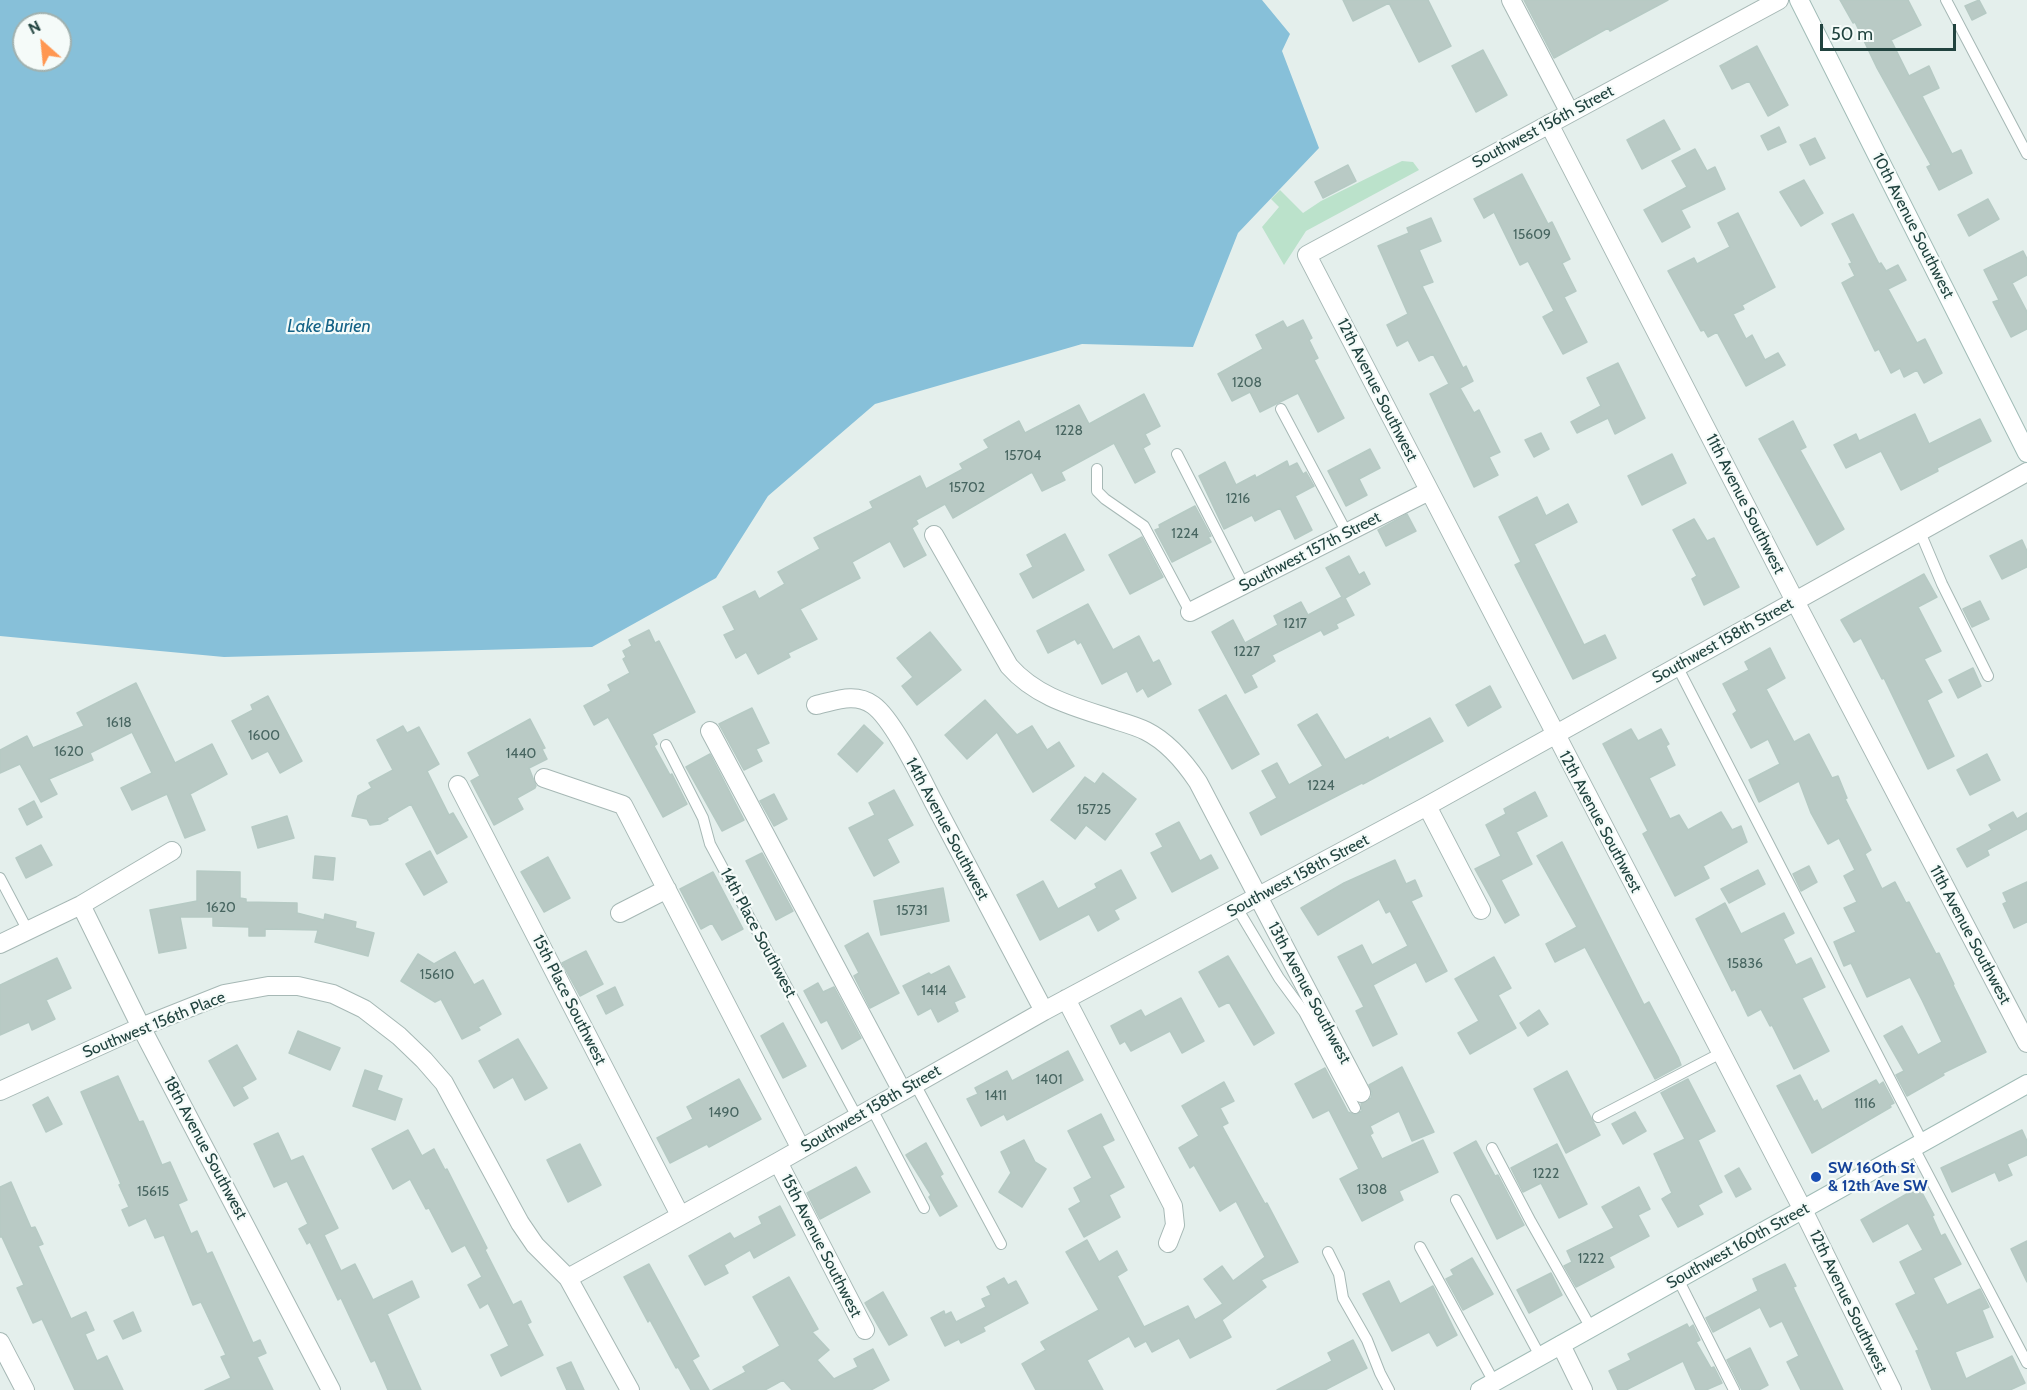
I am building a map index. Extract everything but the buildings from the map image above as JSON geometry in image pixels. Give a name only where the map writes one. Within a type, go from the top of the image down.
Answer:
[{"type":"street","points":[[1511,0],[1570,113]]},
{"type":"street","name":"Southwest 156th Street","points":[[1307,255],[1779,0]]},
{"type":"street","name":"10th Avenue Southwest","points":[[1799,0],[2027,453]]},
{"type":"street","name":"11th Avenue Southwest","points":[[1549,124],[1795,601],[2027,1043]]},
{"type":"street","name":"12th Avenue Southwest","points":[[1307,255],[1803,1210],[1892,1390]]},
{"type":"street","name":"Southwest 158th Street","points":[[568,1278],[1044,1011],[1427,806],[2027,472]]},
{"type":"street","name":"Southwest 157th Street","points":[[1190,612],[1429,491]]},
{"type":"street","name":"13th Avenue Southwest","points":[[934,535],[1009,666],[1020,679],[1035,690],[1057,700],[1145,730],[1175,753],[1187,766],[1198,782],[1259,896],[1358,1100]]},
{"type":"street","name":"14th Avenue Southwest","points":[[816,705],[852,697],[862,699],[874,705],[888,721],[917,771],[1044,1011]]},
{"type":"street","points":[[711,730],[909,1088]]},
{"type":"street","points":[[544,778],[623,805],[801,1149]]},
{"type":"street","name":"15th Place Southwest","points":[[458,784],[680,1215]]},
{"type":"street","points":[[1427,806],[1481,910]]},
{"type":"street","points":[[0,944],[81,905],[171,850]]},
{"type":"street","points":[[620,913],[667,889]]},
{"type":"street","name":"18th Avenue Southwest","points":[[81,905],[141,1027],[331,1390]]},
{"type":"street","name":"Southwest 156th Place","points":[[0,1091],[141,1027],[224,994],[268,986],[298,986],[333,994],[364,1009],[399,1036],[444,1083],[520,1223],[535,1245],[568,1278],[630,1390]]},
{"type":"street","points":[[1066,999],[1173,1206],[1175,1225],[1168,1243]]},
{"type":"street","name":"Southwest 160th Street","points":[[1487,1386],[2027,1084]]},
{"type":"street","name":"15th Avenue Southwest","points":[[778,1162],[865,1330]]},
{"type":"street","points":[[0,1342],[25,1390]]},
{"type":"street","points":[[1562,1345],[1583,1390]]},
{"type":"lane","points":[[1946,0],[2027,154]]},
{"type":"lane","points":[[1281,409],[1347,533]]},
{"type":"lane","points":[[1177,454],[1244,585]]},
{"type":"lane","points":[[1097,469],[1097,490],[1144,526],[1190,612]]},
{"type":"lane","points":[[1920,532],[1942,584],[1988,676]]},
{"type":"lane","points":[[1677,666],[2027,1363]]},
{"type":"lane","name":"14th Place Southwest","points":[[666,745],[703,818],[710,844],[864,1113],[924,1208]]},
{"type":"lane","points":[[0,878],[27,931]]},
{"type":"lane","points":[[1237,908],[1358,1100]]},
{"type":"lane","points":[[1598,1117],[1721,1053]]},
{"type":"lane","points":[[909,1088],[1001,1244]]},
{"type":"lane","points":[[1492,1148],[1591,1329]]},
{"type":"lane","points":[[1456,1200],[1540,1356]]},
{"type":"lane","points":[[1420,1247],[1487,1386]]},
{"type":"lane","points":[[1328,1252],[1339,1274],[1343,1298],[1367,1340],[1389,1390]]},
{"type":"lane","points":[[1678,1280],[1734,1390]]},
{"type":"green space","points":[[1402,161],[1413,162],[1419,170],[1306,231],[1284,265],[1262,227],[1279,207],[1271,199],[1280,190],[1303,213],[1321,201]]},
{"type":"water","name":"Lake Burien","points":[[0,0],[1262,0],[1290,34],[1282,51],[1319,148],[1238,233],[1193,347],[1082,344],[875,404],[768,496],[716,578],[592,647],[224,657],[0,636]]},
{"type":"place","name":"SW 160th St & 12th Ave SW","points":[[1816,1177]]}]
